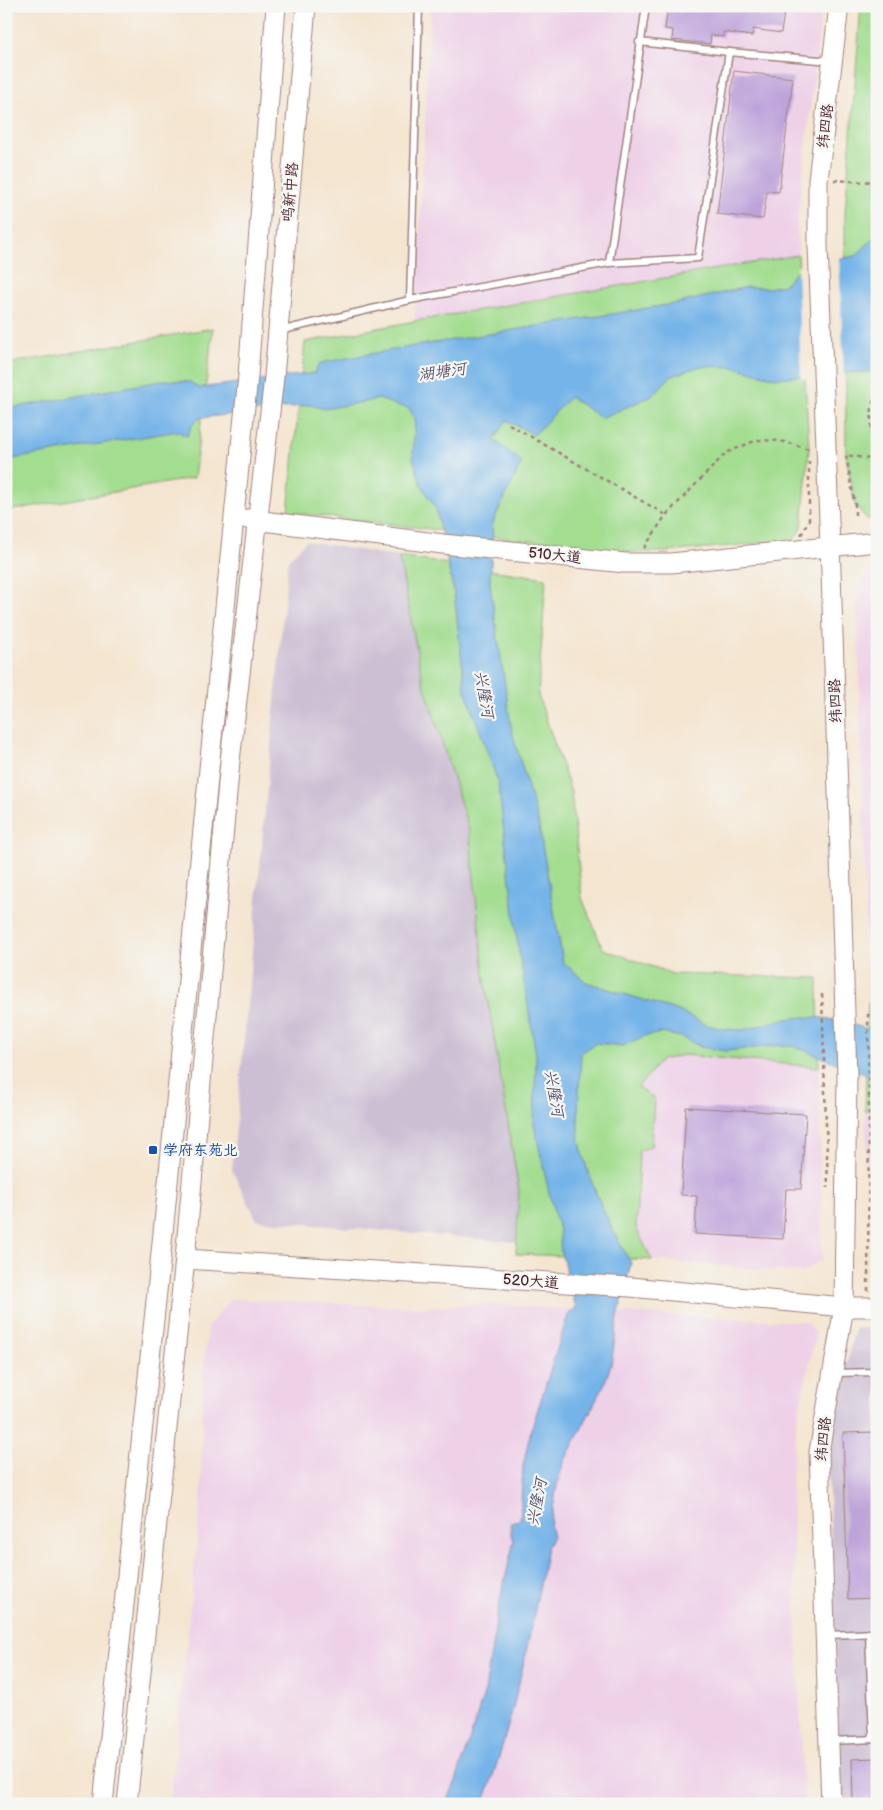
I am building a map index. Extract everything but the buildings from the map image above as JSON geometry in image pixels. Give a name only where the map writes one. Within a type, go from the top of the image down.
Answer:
[{"type":"main road","name":"鸣新中路","points":[[103,1804],[160,1263],[244,418],[276,6]]},
{"type":"main road","name":"鸣新中路","points":[[127,1804],[185,1260],[230,761],[274,377],[306,6]]},
{"type":"main road","name":"纬四路","points":[[831,1804],[819,1452],[844,1306],[847,1076],[830,546],[818,246],[818,180],[839,6]]},
{"type":"main road","name":"510大道","points":[[234,517],[443,544],[625,563],[671,563],[877,542]]},
{"type":"main road","name":"520大道","points":[[185,1260],[630,1287],[844,1306],[872,1299]]},
{"type":"lane","points":[[410,300],[419,6]]},
{"type":"lane","points":[[609,263],[646,6]]},
{"type":"lane","points":[[640,42],[832,61]]},
{"type":"lane","points":[[278,331],[410,300],[609,263],[698,258],[729,52]]},
{"type":"lane","points":[[833,1373],[877,1372]]},
{"type":"lane","points":[[829,1741],[875,1739],[869,1633]]},
{"type":"lane","points":[[825,1635],[877,1633]]},
{"type":"path","points":[[818,180],[866,182],[877,180]]},
{"type":"path","points":[[855,515],[846,455],[875,460],[872,411],[873,398],[877,393]]},
{"type":"path","points":[[509,424],[666,515]]},
{"type":"path","points":[[641,552],[666,515],[726,453],[757,440],[781,441],[809,449],[809,520],[800,536]]},
{"type":"path","points":[[822,994],[828,1194]]},
{"type":"path","points":[[872,1299],[868,1015],[877,1018]]},
{"type":"path","points":[[869,1098],[877,1097]]},
{"type":"shaded area","points":[[431,6],[822,6],[797,224],[798,255],[415,321]]},
{"type":"shaded area","points":[[306,541],[399,557],[422,677],[469,830],[485,983],[519,1191],[516,1242],[257,1220],[232,1170],[288,560]]},
{"type":"shaded area","points":[[873,566],[877,566],[877,1006],[868,1002],[857,589]]},
{"type":"shaded area","points":[[684,1055],[819,1067],[822,1259],[802,1273],[652,1260],[636,1228],[639,1151],[651,1146],[654,1098],[638,1087],[661,1060]]},
{"type":"shaded area","points":[[877,1109],[877,1269],[872,1263],[865,1111]]},
{"type":"shaded area","points":[[231,1299],[416,1307],[489,1304],[807,1322],[816,1333],[797,1419],[791,1482],[804,1804],[170,1804],[201,1503],[203,1373],[208,1326]]},
{"type":"shaded area","points":[[855,1328],[877,1329],[877,1804],[841,1804],[828,1468],[835,1413]]},
{"type":"green space","points":[[861,6],[877,6],[877,519],[867,519],[855,505],[846,455],[845,213]]},
{"type":"green space","points":[[798,255],[809,449],[802,527],[794,540],[666,552],[623,552],[288,512],[305,342],[415,321]]},
{"type":"green space","points":[[213,328],[194,478],[6,511],[6,364]]},
{"type":"green space","points":[[399,557],[546,578],[538,695],[571,792],[582,898],[603,949],[673,974],[818,978],[819,1067],[684,1055],[661,1060],[638,1087],[654,1098],[651,1146],[639,1151],[636,1228],[652,1260],[516,1254],[519,1191],[485,983],[469,830],[422,677]]},
{"type":"green space","points":[[868,1002],[877,1006],[877,1109],[865,1111]]},
{"type":"water","points":[[877,234],[877,371],[776,378],[734,367],[700,366],[670,377],[652,396],[601,418],[570,397],[534,435],[507,420],[494,440],[522,462],[493,522],[490,585],[512,732],[538,821],[563,962],[586,982],[679,1011],[707,1025],[723,1029],[743,1030],[785,1019],[805,1017],[825,1018],[877,1031],[877,1079],[796,1047],[782,1045],[725,1051],[701,1047],[682,1037],[661,1033],[644,1036],[623,1046],[596,1043],[581,1053],[578,1125],[584,1159],[597,1196],[631,1263],[618,1317],[611,1365],[604,1385],[563,1464],[557,1485],[550,1526],[553,1536],[547,1548],[520,1678],[494,1773],[483,1804],[446,1804],[456,1781],[485,1691],[498,1610],[514,1540],[511,1535],[511,1522],[520,1520],[523,1466],[530,1434],[568,1315],[576,1308],[561,1252],[559,1230],[534,1125],[536,1055],[517,940],[498,782],[465,689],[454,593],[436,509],[421,484],[413,458],[415,419],[409,408],[379,399],[325,409],[310,405],[200,418],[193,423],[187,436],[177,431],[6,460],[6,409],[166,380],[190,382],[199,388],[314,373],[320,363],[679,303],[747,287],[768,288],[784,285],[802,265],[856,256]]},
{"type":"pier","points":[[839,257],[844,376],[801,379],[797,267],[801,263]]},
{"type":"place","name":"学府东苑北","points":[[153,1150]]},
{"type":"water label","name":"湖塘河","points":[[442,371]]},
{"type":"water label","name":"兴隆河","points":[[485,694]]},
{"type":"water label","name":"兴隆河","points":[[555,1093]]},
{"type":"water label","name":"兴隆河","points":[[536,1502]]}]
